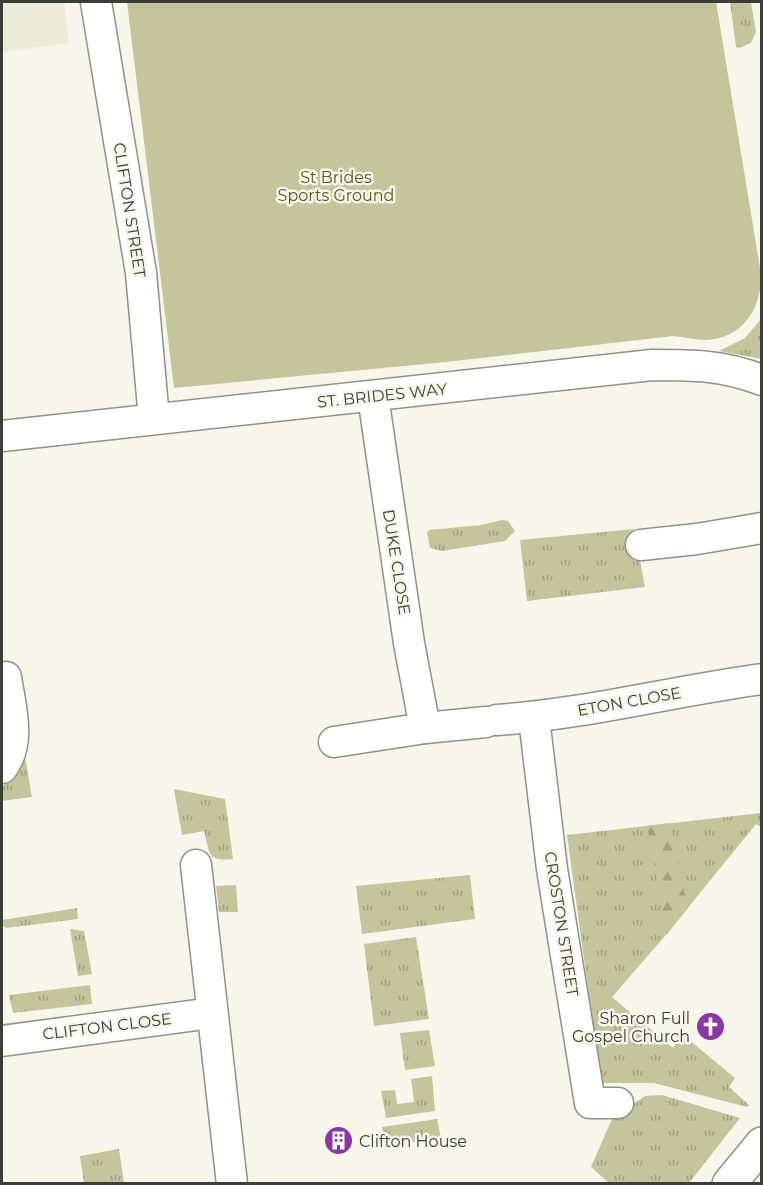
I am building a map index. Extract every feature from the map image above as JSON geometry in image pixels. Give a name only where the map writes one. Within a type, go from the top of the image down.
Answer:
[{"type":"main road","points":[[729,1184],[762,1144]]},
{"type":"street","name":"CLIFTON STREET","points":[[96,2],[141,273],[154,419]]},
{"type":"street","name":"ST. BRIDES WAY","points":[[2,436],[652,365],[698,364],[718,367],[762,380]]},
{"type":"street","name":"DUKE CLOSE","points":[[373,396],[409,643],[425,728]]},
{"type":"street","points":[[641,545],[697,539],[762,528]]},
{"type":"street","points":[[2,768],[14,737],[6,677]]},
{"type":"street","name":"ETON CLOSE","points":[[334,742],[425,728],[534,718],[715,685],[762,679]]},
{"type":"street","name":"CROSTON STREET","points":[[534,718],[552,869],[600,1108]]},
{"type":"street","points":[[196,865],[232,1184]]},
{"type":"street","name":"CLIFTON CLOSE","points":[[2,1041],[212,1013]]},
{"type":"shaded area","points":[[2,2],[64,2],[69,43],[2,52]]},
{"type":"green space","name":"St Brides Sports Ground","points":[[127,2],[716,2],[761,274],[754,309],[748,319],[731,334],[707,340],[673,336],[446,362],[174,388]]},
{"type":"green space","points":[[730,2],[751,2],[756,32],[751,43],[739,48],[736,47]]},
{"type":"green space","points":[[761,319],[761,359],[719,351],[745,338]]},
{"type":"green space","points":[[502,520],[508,521],[515,531],[505,541],[442,551],[430,548],[427,533],[429,530],[481,525]]},
{"type":"green space","points":[[634,529],[645,587],[527,601],[520,540]]},
{"type":"green space","points":[[24,751],[32,797],[2,801],[2,787],[9,779]]},
{"type":"green space","points":[[174,789],[225,799],[233,859],[224,860],[214,857],[209,850],[204,831],[182,835]]},
{"type":"green space","points":[[761,813],[761,827],[756,824],[612,997],[673,1048],[683,1035],[735,1078],[729,1087],[749,1105],[747,1107],[654,1083],[601,1083],[567,835]]},
{"type":"green space","points":[[669,823],[688,908],[667,934],[647,826]]},
{"type":"green space","points":[[470,875],[475,919],[362,934],[356,886]]},
{"type":"green space","points":[[236,885],[238,912],[219,912],[216,886]]},
{"type":"green space","points":[[77,908],[78,919],[6,928],[3,926],[2,920]]},
{"type":"green space","points":[[70,929],[84,931],[92,974],[78,976]]},
{"type":"green space","points":[[416,937],[429,1019],[374,1026],[364,944]]},
{"type":"green space","points":[[90,985],[92,1004],[13,1013],[9,995]]},
{"type":"green space","points":[[429,1030],[435,1066],[405,1070],[400,1033]]},
{"type":"green space","points":[[432,1076],[435,1111],[386,1118],[381,1091],[395,1090],[397,1104],[414,1102],[411,1079]]},
{"type":"green space","points":[[662,1095],[740,1118],[689,1183],[609,1183],[591,1167],[612,1119],[645,1096]]},
{"type":"green space","points":[[437,1119],[441,1138],[384,1147],[382,1127]]},
{"type":"green space","points":[[119,1149],[124,1183],[84,1183],[80,1156]]},
{"type":"place","name":"Sharon Full Gospel Church","points":[[711,1027]]},
{"type":"place","name":"Clifton House","points":[[338,1141]]}]
